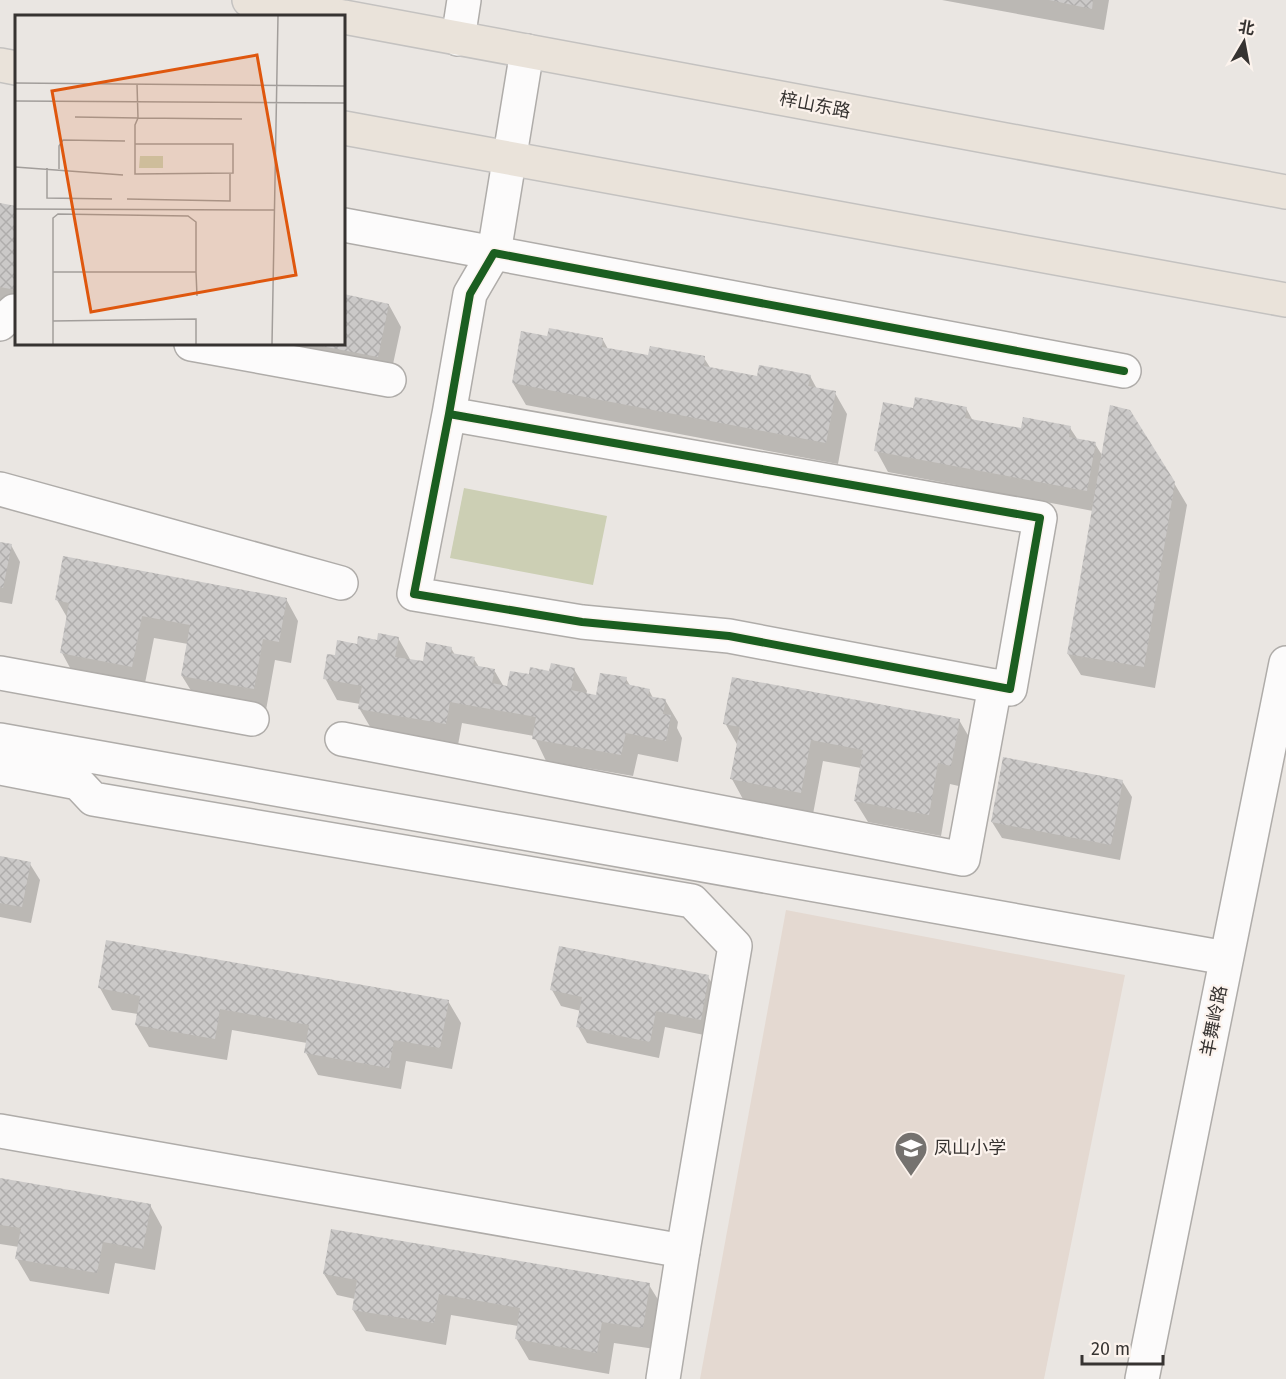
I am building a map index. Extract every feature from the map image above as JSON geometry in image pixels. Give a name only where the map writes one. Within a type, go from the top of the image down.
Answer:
[{"type":"highway","points":[[249,0],[332,15]]},
{"type":"highway","name":"梓山东路","points":[[345,18],[1286,192]]},
{"type":"highway","points":[[0,65],[15,68]]},
{"type":"highway","points":[[345,128],[1286,300]]},
{"type":"street","points":[[458,39],[464,0]]},
{"type":"street","points":[[449,414],[1040,518],[1010,689],[729,636],[582,622],[414,594],[470,294],[494,253],[526,51]]},
{"type":"street","points":[[345,225],[1124,371]]},
{"type":"street","points":[[0,324],[15,311]]},
{"type":"street","points":[[196,345],[389,380]]},
{"type":"street","points":[[0,489],[341,583]]},
{"type":"street","name":"羊舞岭路","points":[[1142,1379],[1286,663]]},
{"type":"street","points":[[0,673],[252,719]]},
{"type":"street","points":[[342,739],[963,859],[995,686]]},
{"type":"street","points":[[0,740],[1226,958]]},
{"type":"street","points":[[0,768],[78,783],[93,799],[692,901],[735,946],[663,1379]]},
{"type":"street","points":[[0,1131],[683,1251]]},
{"type":"shaded area","name":"凤山小学","points":[[786,910],[1125,975],[1044,1379],[700,1379]]},
{"type":"green space","points":[[464,488],[607,516],[593,585],[450,558]]},
{"type":"building","points":[[1049,0],[1093,0],[1092,9]]},
{"type":"building","points":[[0,203],[15,206],[15,290],[0,287]]},
{"type":"building","points":[[345,294],[389,304],[378,357],[316,345],[345,345]]},
{"type":"building","points":[[549,328],[603,338],[602,347],[648,355],[650,346],[705,356],[704,366],[757,376],[759,365],[811,375],[808,386],[836,391],[826,443],[512,383],[521,331],[547,336]]},
{"type":"building","points":[[915,397],[967,407],[965,418],[1021,428],[1023,417],[1071,426],[1069,437],[1096,442],[1087,491],[874,451],[883,402],[913,408]]},
{"type":"building","points":[[1110,405],[1130,410],[1175,482],[1144,667],[1067,654]]},
{"type":"building","points":[[0,542],[12,544],[3,588],[0,587]]},
{"type":"building","points":[[63,556],[287,598],[279,642],[263,639],[254,689],[181,676],[190,625],[142,616],[132,667],[60,653],[69,603],[55,600]]},
{"type":"building","points":[[378,633],[399,637],[395,657],[423,661],[426,642],[452,647],[451,653],[475,657],[473,665],[495,669],[492,683],[507,686],[510,671],[529,674],[530,667],[549,671],[551,663],[575,668],[571,690],[596,695],[600,673],[627,677],[626,684],[650,689],[648,696],[666,699],[663,714],[671,715],[666,741],[626,733],[621,755],[532,739],[536,717],[450,702],[446,724],[358,709],[362,686],[323,679],[327,654],[335,655],[337,640],[357,644],[358,636],[377,640]]},
{"type":"building","points":[[732,677],[960,719],[951,766],[938,763],[929,815],[854,801],[863,750],[811,740],[801,793],[730,779],[740,727],[723,724]]},
{"type":"building","points":[[1003,757],[1123,780],[1111,845],[991,822]]},
{"type":"building","points":[[0,856],[31,862],[22,907],[0,903]]},
{"type":"building","points":[[106,940],[449,1000],[440,1048],[394,1040],[389,1068],[304,1053],[309,1025],[220,1009],[215,1039],[135,1025],[140,996],[98,988]]},
{"type":"building","points":[[559,946],[709,975],[701,1020],[656,1011],[650,1042],[576,1027],[582,997],[550,990]]},
{"type":"building","points":[[0,1178],[151,1204],[143,1249],[103,1242],[97,1273],[15,1259],[21,1228],[0,1225]]},
{"type":"building","points":[[331,1229],[650,1283],[643,1328],[602,1322],[597,1353],[515,1339],[520,1308],[439,1294],[434,1323],[352,1310],[357,1280],[323,1274]]},
{"type":"cycle path","points":[[449,414],[414,594],[582,622],[729,636],[1010,689],[1040,518],[449,414],[470,294],[494,253],[1124,371]]},
{"type":"place","name":"凤山小学","points":[[911,1177]]}]
